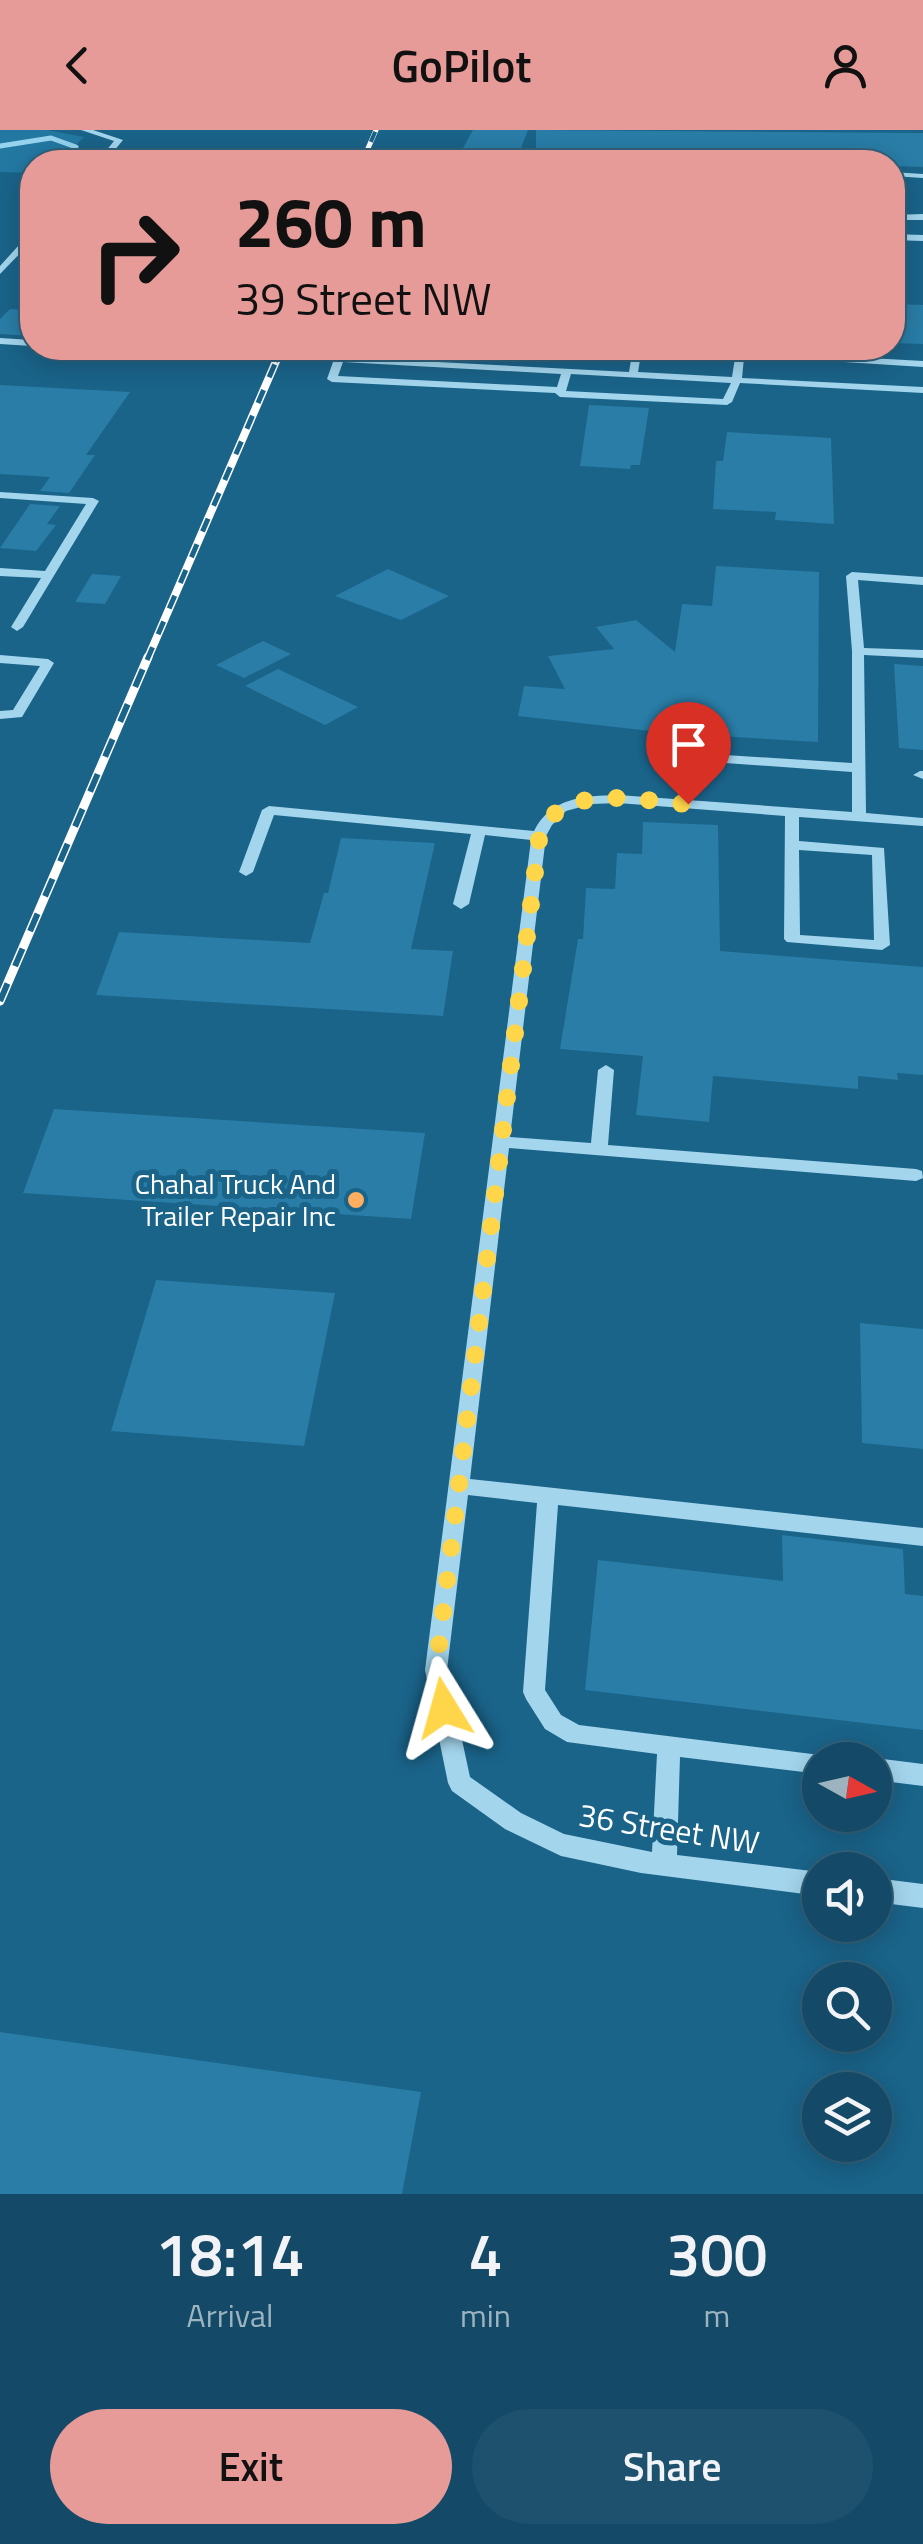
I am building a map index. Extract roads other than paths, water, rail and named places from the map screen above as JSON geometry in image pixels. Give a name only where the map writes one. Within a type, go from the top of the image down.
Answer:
[{"type":"street","points":[[85,130],[117,138],[113,150]]},
{"type":"street","points":[[0,271],[20,249]]},
{"type":"street","points":[[339,360],[332,378],[561,390]]},
{"type":"street","points":[[369,360],[923,390]]},
{"type":"street","points":[[632,374],[635,360]]},
{"type":"street","points":[[566,371],[560,394],[727,402],[737,380],[739,360]]},
{"type":"street","points":[[852,360],[923,364]]},
{"type":"street","points":[[0,494],[93,501],[17,627]]},
{"type":"street","points":[[0,572],[48,575]]},
{"type":"street","points":[[859,818],[858,651],[852,576],[923,580]]},
{"type":"street","points":[[858,651],[923,654]]},
{"type":"street","points":[[0,672],[5,659],[48,663],[18,714],[0,715]]},
{"type":"street","points":[[725,760],[858,768]]},
{"type":"street","name":"36 Street NW","points":[[792,812],[618,799],[575,801],[550,814],[539,836],[436,1670],[460,1783],[513,1821],[561,1845],[664,1865],[802,1882]]},
{"type":"street","points":[[246,872],[268,810],[539,836]]},
{"type":"street","points":[[792,845],[879,851],[882,945],[792,939],[792,845],[792,812],[923,822]]},
{"type":"street","points":[[461,904],[479,830]]},
{"type":"street","points":[[599,1147],[606,1070]]},
{"type":"street","points":[[501,1142],[599,1147],[916,1176]]},
{"type":"street","points":[[458,1486],[923,1537]]},
{"type":"street","points":[[548,1496],[534,1692],[552,1722],[575,1735],[802,1761]]},
{"type":"street","points":[[664,1865],[670,1745]]},
{"type":"street","points":[[892,1772],[923,1775]]},
{"type":"street","points":[[892,1892],[923,1896]]},
{"type":"waterway","points":[[0,146],[51,138],[76,147]]},
{"type":"railway","points":[[367,150],[376,130]]},
{"type":"railway","points":[[147,660],[277,360]]},
{"type":"railway","points":[[0,1001],[148,657]]},
{"type":"place","name":"Chahal Truck And Trailer Repair Inc","points":[[356,1200]]}]
